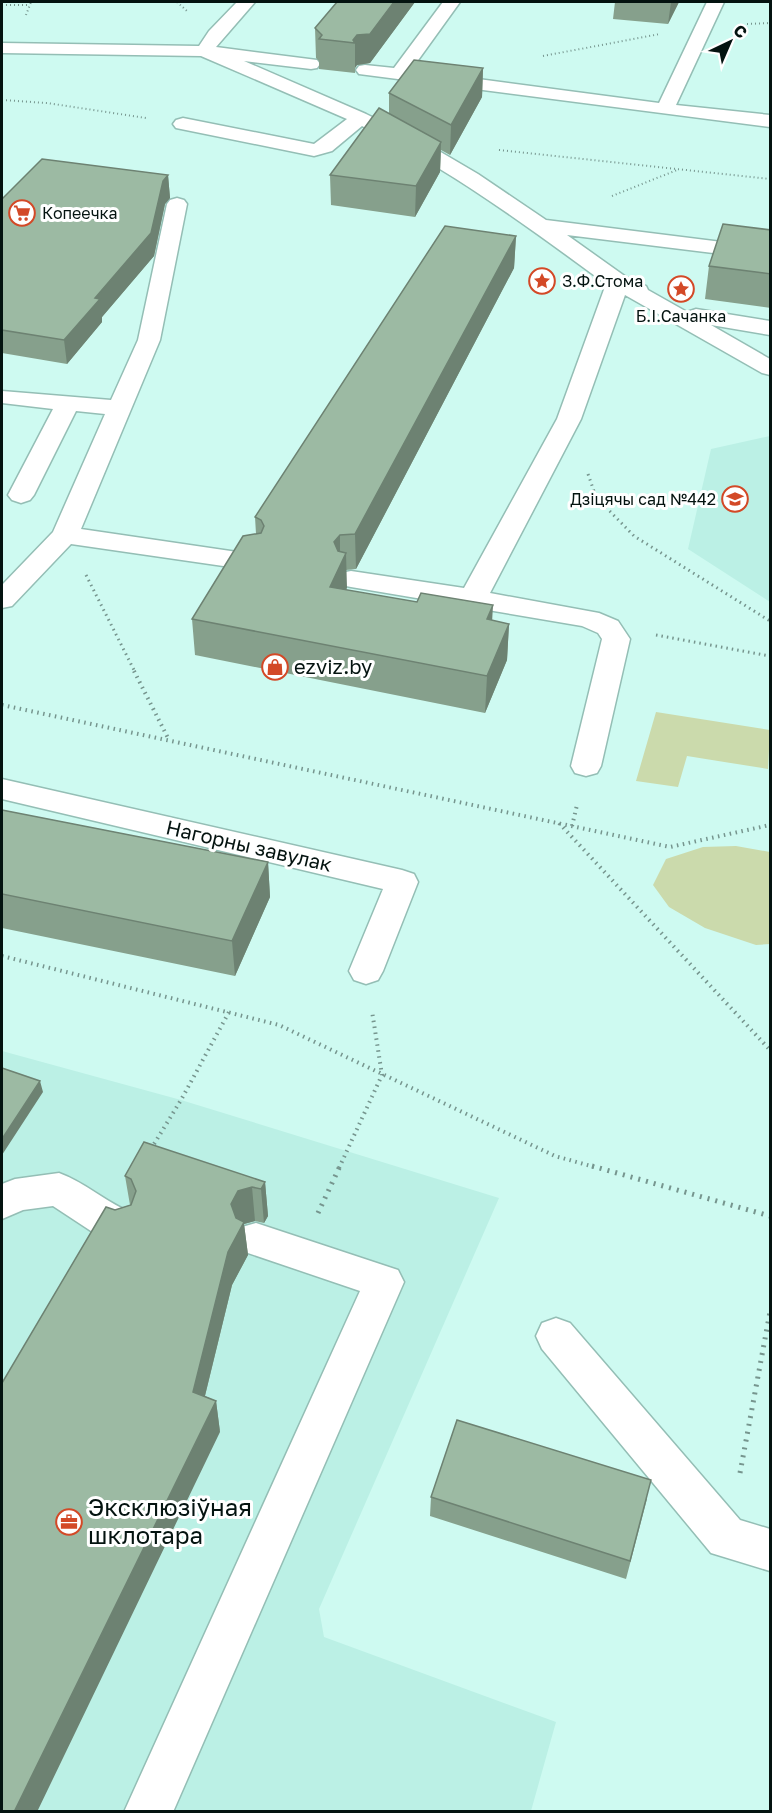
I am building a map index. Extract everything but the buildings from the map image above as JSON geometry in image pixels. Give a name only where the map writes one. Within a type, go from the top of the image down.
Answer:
[{"type":"street","points":[[204,51],[215,35],[246,2]]},
{"type":"street","points":[[399,74],[452,2]]},
{"type":"street","points":[[665,109],[716,2]]},
{"type":"street","points":[[2,48],[204,51],[311,64]]},
{"type":"street","points":[[204,51],[359,118],[449,164],[618,282],[771,368]]},
{"type":"street","points":[[365,70],[771,121]]},
{"type":"street","points":[[183,124],[314,150],[325,147],[359,118]]},
{"type":"street","points":[[2,600],[65,535],[149,340],[177,204]]},
{"type":"street","points":[[539,225],[771,254]]},
{"type":"street","points":[[618,282],[693,315],[715,321],[771,328]]},
{"type":"street","points":[[473,598],[569,419],[618,282]]},
{"type":"street","points":[[4,397],[121,408]]},
{"type":"street","points":[[21,495],[68,403]]},
{"type":"street","points":[[65,535],[251,562]]},
{"type":"street","points":[[351,579],[589,619],[608,627],[616,639],[586,766]]},
{"type":"street","name":"Нагорны завулак","points":[[2,789],[402,882],[366,971]]},
{"type":"street","points":[[2,1203],[15,1195],[59,1189],[105,1220],[121,1226]]},
{"type":"street","points":[[148,1812],[384,1282],[256,1239]]},
{"type":"street","points":[[556,1336],[727,1538],[771,1550]]},
{"type":"path","points":[[2,4],[30,5]]},
{"type":"path","points":[[2,100],[47,103],[183,124]]},
{"type":"path","points":[[495,150],[771,179]]},
{"type":"path","points":[[569,419],[596,497],[626,528],[634,536],[771,621]]},
{"type":"path","points":[[65,535],[170,740]]},
{"type":"path","points":[[608,627],[771,656]]},
{"type":"path","points":[[2,705],[670,847],[771,825]]},
{"type":"path","points":[[559,823],[771,1050]]},
{"type":"path","points":[[2,956],[279,1025],[382,1076],[555,1156],[771,1216]]},
{"type":"path","points":[[299,1253],[382,1076],[366,971]]},
{"type":"path","points":[[150,1150],[181,1100],[229,1012]]},
{"type":"path","points":[[727,1538],[771,1312]]},
{"type":"shaded area","name":"Дзіцячы сад №442","points":[[770,436],[770,602],[688,549],[711,449]]},
{"type":"shaded area","points":[[656,712],[770,730],[768,769],[687,756],[678,787],[636,781]]},
{"type":"shaded area","points":[[736,846],[770,852],[770,944],[756,945],[705,928],[669,907],[653,885],[666,859],[703,847]]},
{"type":"shaded area","points":[[2,1051],[181,1100],[499,1198],[319,1609],[324,1637],[556,1722],[531,1811],[2,1811]]},
{"type":"place","name":"Копеечка","points":[[22,213]]},
{"type":"place","name":"З.Ф.Стома","points":[[542,281]]},
{"type":"place","name":"Б.І.Сачанка","points":[[681,289]]},
{"type":"place","name":"Дзіцячы сад №442","points":[[735,499]]},
{"type":"place","name":"ezviz.by","points":[[275,667]]},
{"type":"place","name":"Эксклюзіўная шклотара","points":[[69,1522]]}]
